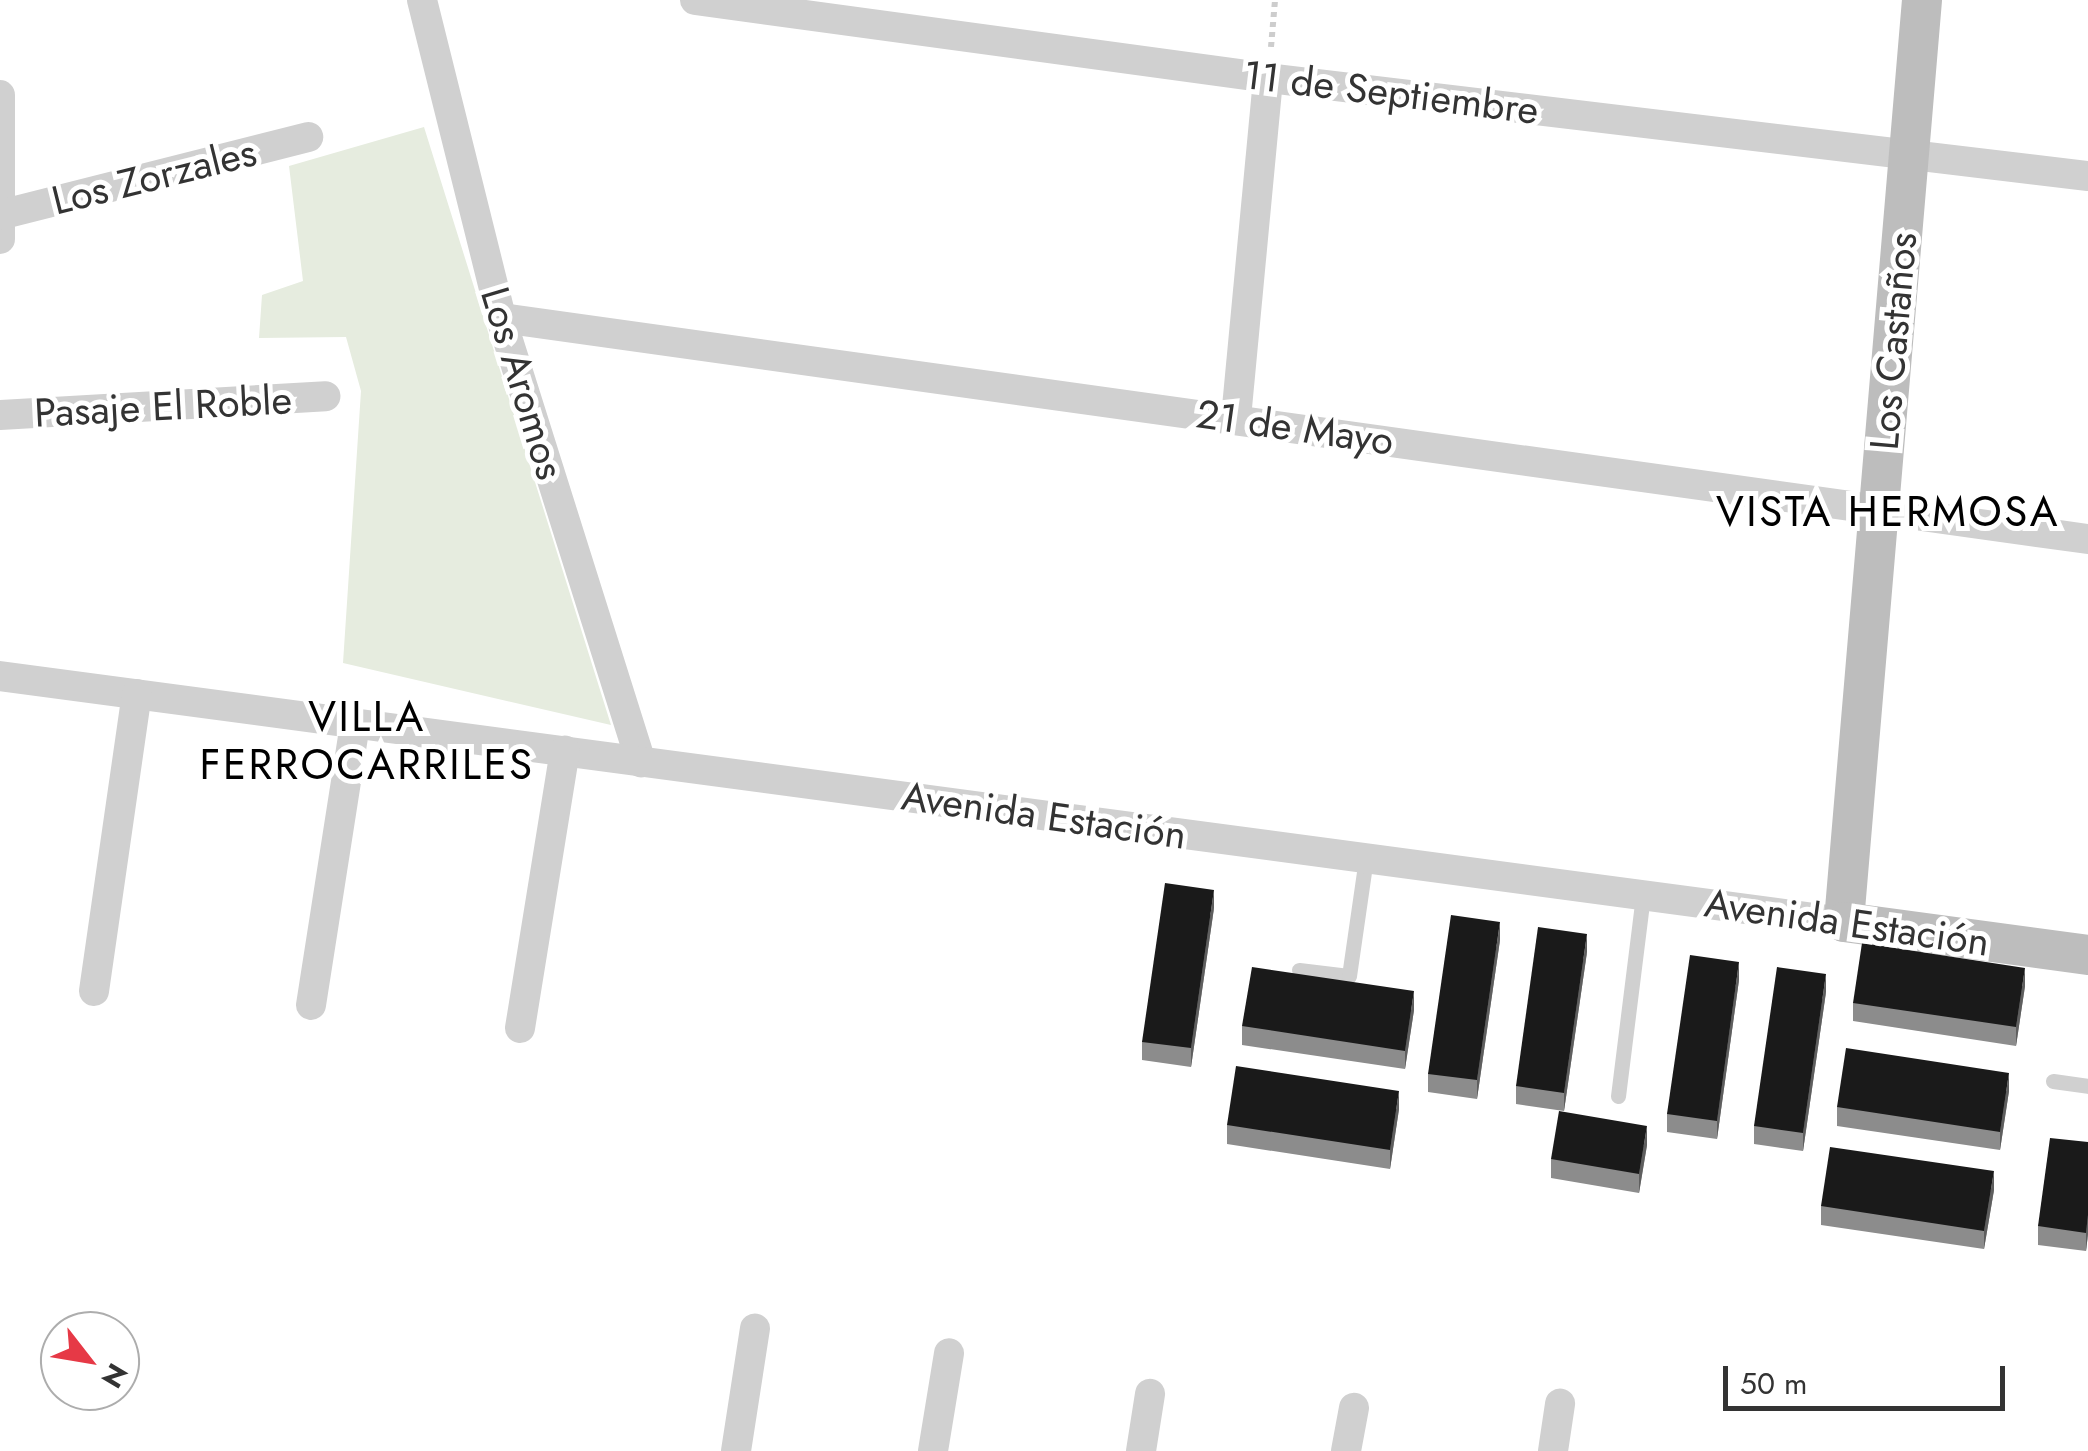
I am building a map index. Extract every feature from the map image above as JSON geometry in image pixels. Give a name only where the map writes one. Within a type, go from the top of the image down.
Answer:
[{"type":"street","name":"Los Aromos","points":[[422,0],[501,318],[641,762]]},
{"type":"street","name":"11 de Septiembre","points":[[694,0],[1268,78],[2088,176]]},
{"type":"street","name":"Los Castaños","points":[[1844,922],[1922,0]]},
{"type":"street","points":[[1236,418],[1268,78]]},
{"type":"street","points":[[0,95],[1,223]]},
{"type":"street","name":"Los Zorzales","points":[[1,223],[308,137]]},
{"type":"street","name":"21 de Mayo","points":[[501,318],[2088,539]]},
{"type":"street","name":"Pasaje El Roble","points":[[0,416],[325,396]]},
{"type":"street","name":"Avenida Estación","points":[[0,676],[2088,954]]},
{"type":"street","points":[[94,992],[137,694]]},
{"type":"street","points":[[311,1004],[355,723]]},
{"type":"street","points":[[520,1028],[565,751]]},
{"type":"street","points":[[736,1451],[754,1328]]},
{"type":"street","points":[[933,1451],[949,1353]]},
{"type":"street","points":[[1140,1451],[1150,1394]]},
{"type":"street","points":[[1552,1451],[1560,1404]]},
{"type":"street","points":[[1346,1451],[1354,1408]]},
{"type":"lane","points":[[1299,970],[1349,976],[1366,858]]},
{"type":"lane","points":[[1618,1096],[1643,895]]},
{"type":"lane","points":[[2053,1081],[2088,1086]]},
{"type":"path","points":[[1268,78],[1276,0]]},
{"type":"shaded area","points":[[424,127],[611,725],[343,663],[361,391],[346,337],[259,338],[262,295],[303,281],[289,166]]},
{"type":"building","points":[[1165,883],[1214,890],[1191,1048],[1142,1042]]},
{"type":"building","points":[[1451,915],[1500,922],[1477,1080],[1428,1074]]},
{"type":"building","points":[[1538,927],[1587,934],[1564,1093],[1516,1086]]},
{"type":"building","points":[[1862,943],[2025,968],[2016,1027],[1853,1003]]},
{"type":"building","points":[[1690,955],[1739,962],[1717,1121],[1667,1114]]},
{"type":"building","points":[[1252,967],[1414,991],[1405,1051],[1242,1026]]},
{"type":"building","points":[[1777,967],[1826,974],[1803,1133],[1754,1126]]},
{"type":"building","points":[[1846,1048],[2009,1073],[2000,1132],[1837,1107]]},
{"type":"building","points":[[1236,1066],[1399,1091],[1390,1150],[1227,1125]]},
{"type":"building","points":[[1559,1111],[1647,1126],[1639,1174],[1551,1159]]},
{"type":"building","points":[[2050,1138],[2088,1142],[2086,1233],[2038,1226]]},
{"type":"building","points":[[1830,1147],[1994,1171],[1984,1231],[1821,1206]]},
{"type":"district","name":"VISTA HERMOSA","points":[[1888,512]]},
{"type":"district","name":"VILLA FERROCARRILES","points":[[367,741]]}]
